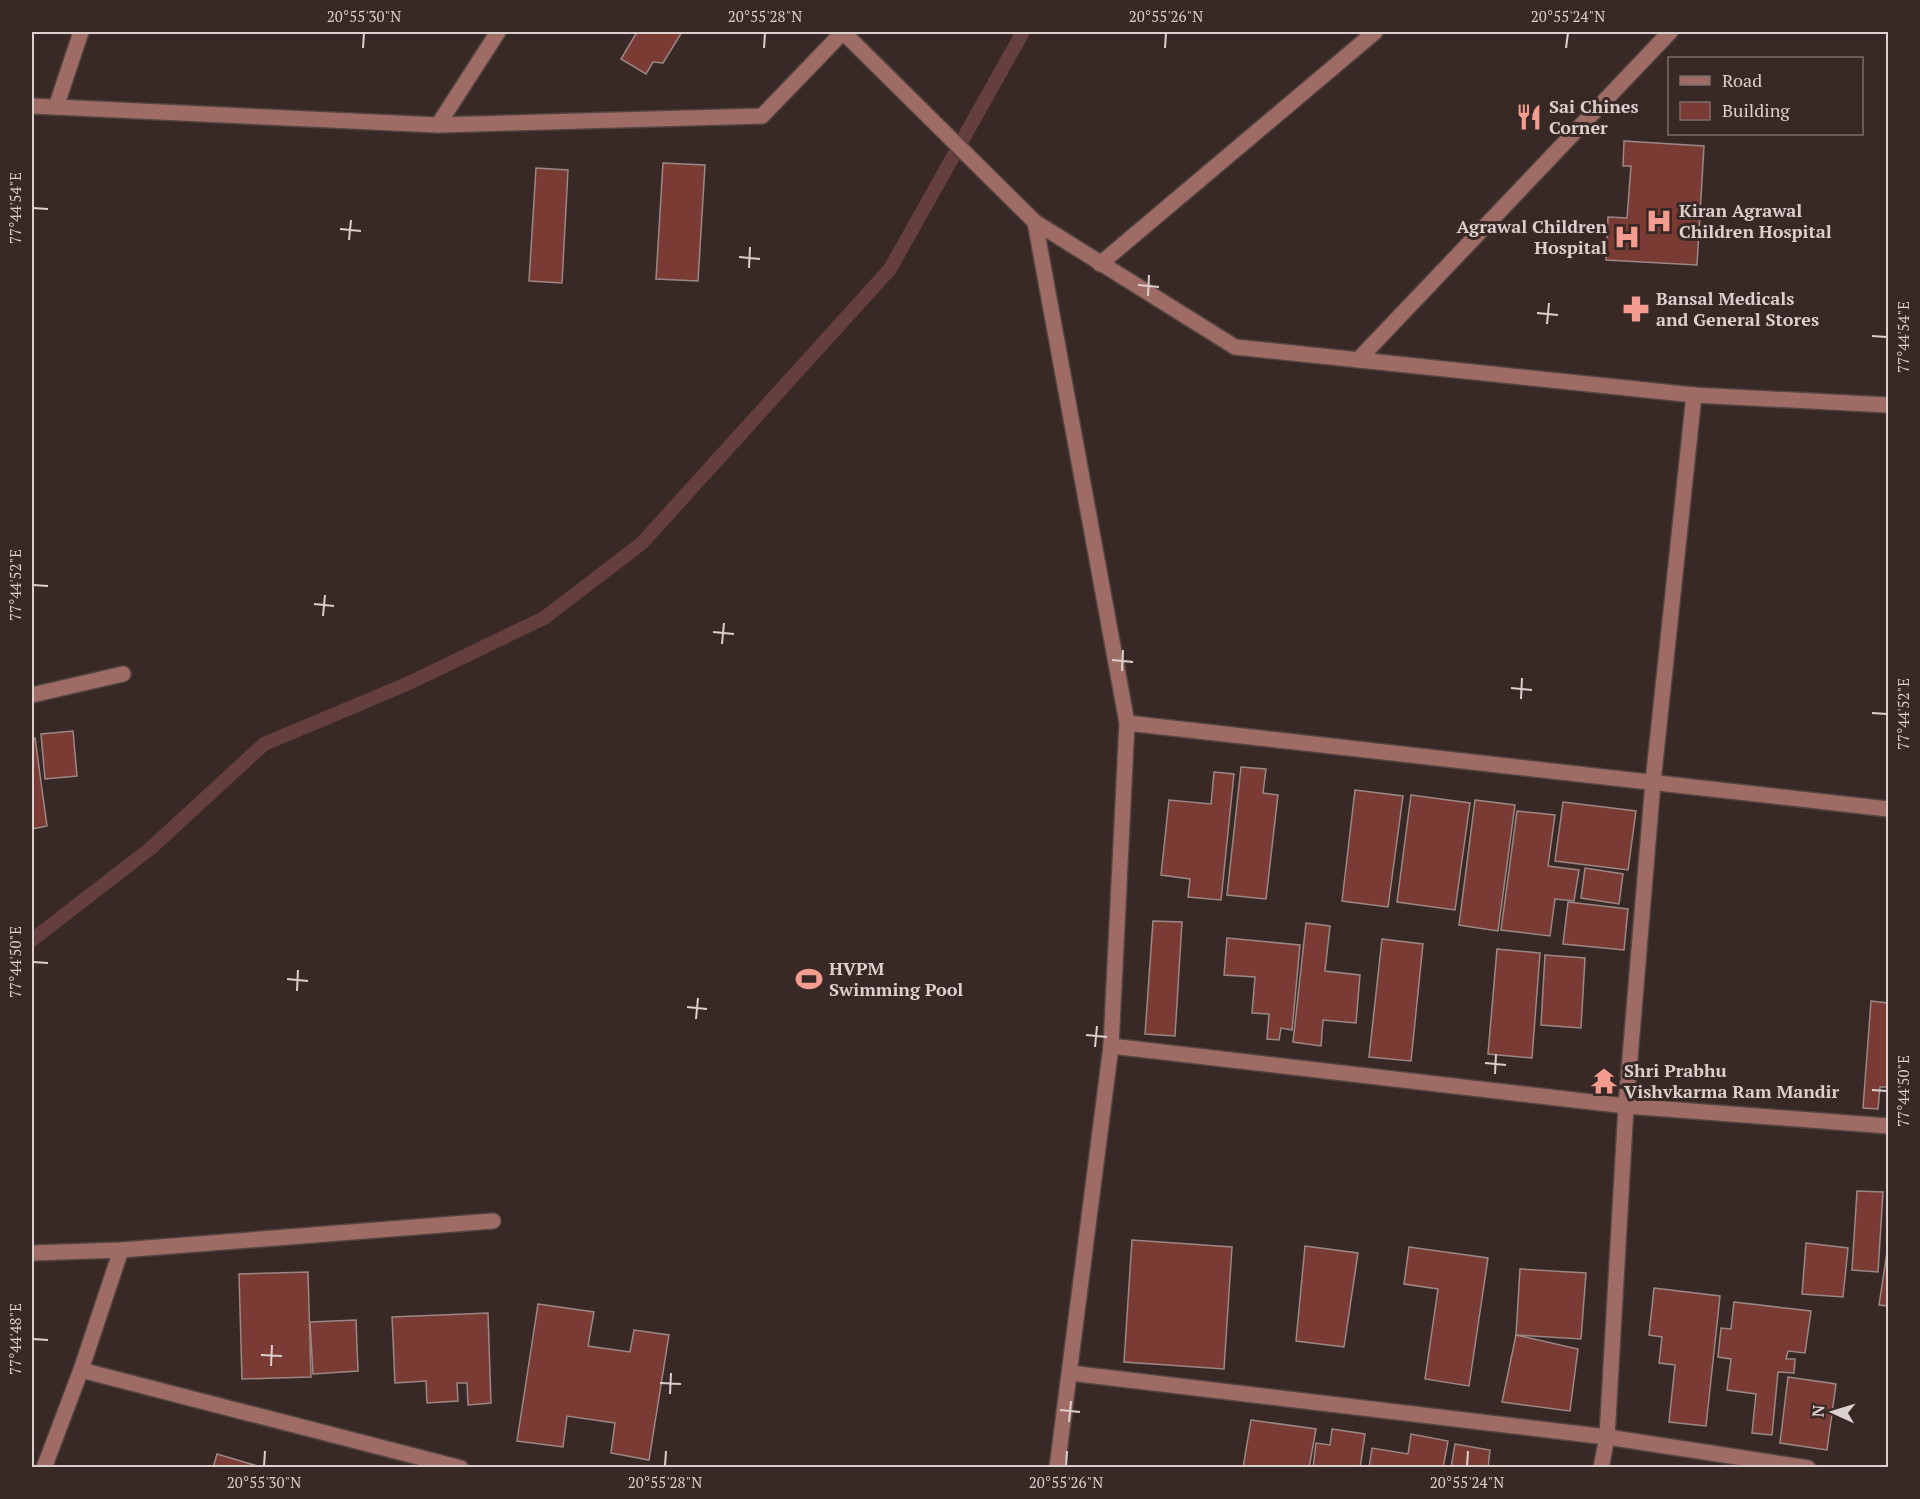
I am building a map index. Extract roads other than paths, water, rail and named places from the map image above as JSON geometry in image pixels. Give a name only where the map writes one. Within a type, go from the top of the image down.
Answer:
[{"type":"street","points":[[56,107],[81,32]]},
{"type":"street","points":[[438,125],[498,32]]},
{"type":"street","points":[[32,106],[438,125],[762,116],[843,32],[1035,222],[1235,347],[1694,395],[1888,405]]},
{"type":"street","points":[[1100,264],[1375,32]]},
{"type":"street","points":[[1358,360],[1670,32]]},
{"type":"street","points":[[1035,222],[1127,723],[1111,1046],[1057,1467]]},
{"type":"street","points":[[1601,1467],[1607,1437],[1626,1106],[1653,782],[1694,395]]},
{"type":"street","points":[[32,696],[123,674]]},
{"type":"street","points":[[1127,723],[1888,809]]},
{"type":"street","points":[[1111,1046],[1626,1106],[1888,1126]]},
{"type":"street","points":[[32,1253],[122,1250],[492,1221]]},
{"type":"street","points":[[44,1467],[81,1370],[122,1250]]},
{"type":"street","points":[[81,1370],[461,1467]]},
{"type":"street","points":[[1070,1373],[1607,1437],[1808,1467]]},
{"type":"waterway","points":[[32,940],[151,848],[264,744],[407,684],[544,618],[642,543],[890,269],[1023,32]]},
{"type":"place","name":"Sai Chines Corner","points":[[1529,117]]},
{"type":"place","name":"Kiran Agrawal Children Hospital","points":[[1659,221]]},
{"type":"place","name":"Agrawal Children Hospital","points":[[1627,237]]},
{"type":"place","name":"Bansal Medicals and General Stores","points":[[1636,309]]},
{"type":"place","name":"HVPM Swimming Pool","points":[[809,979]]},
{"type":"place","name":"Shri Prabhu Vishvkarma Ram Mandir","points":[[1604,1081]]}]
